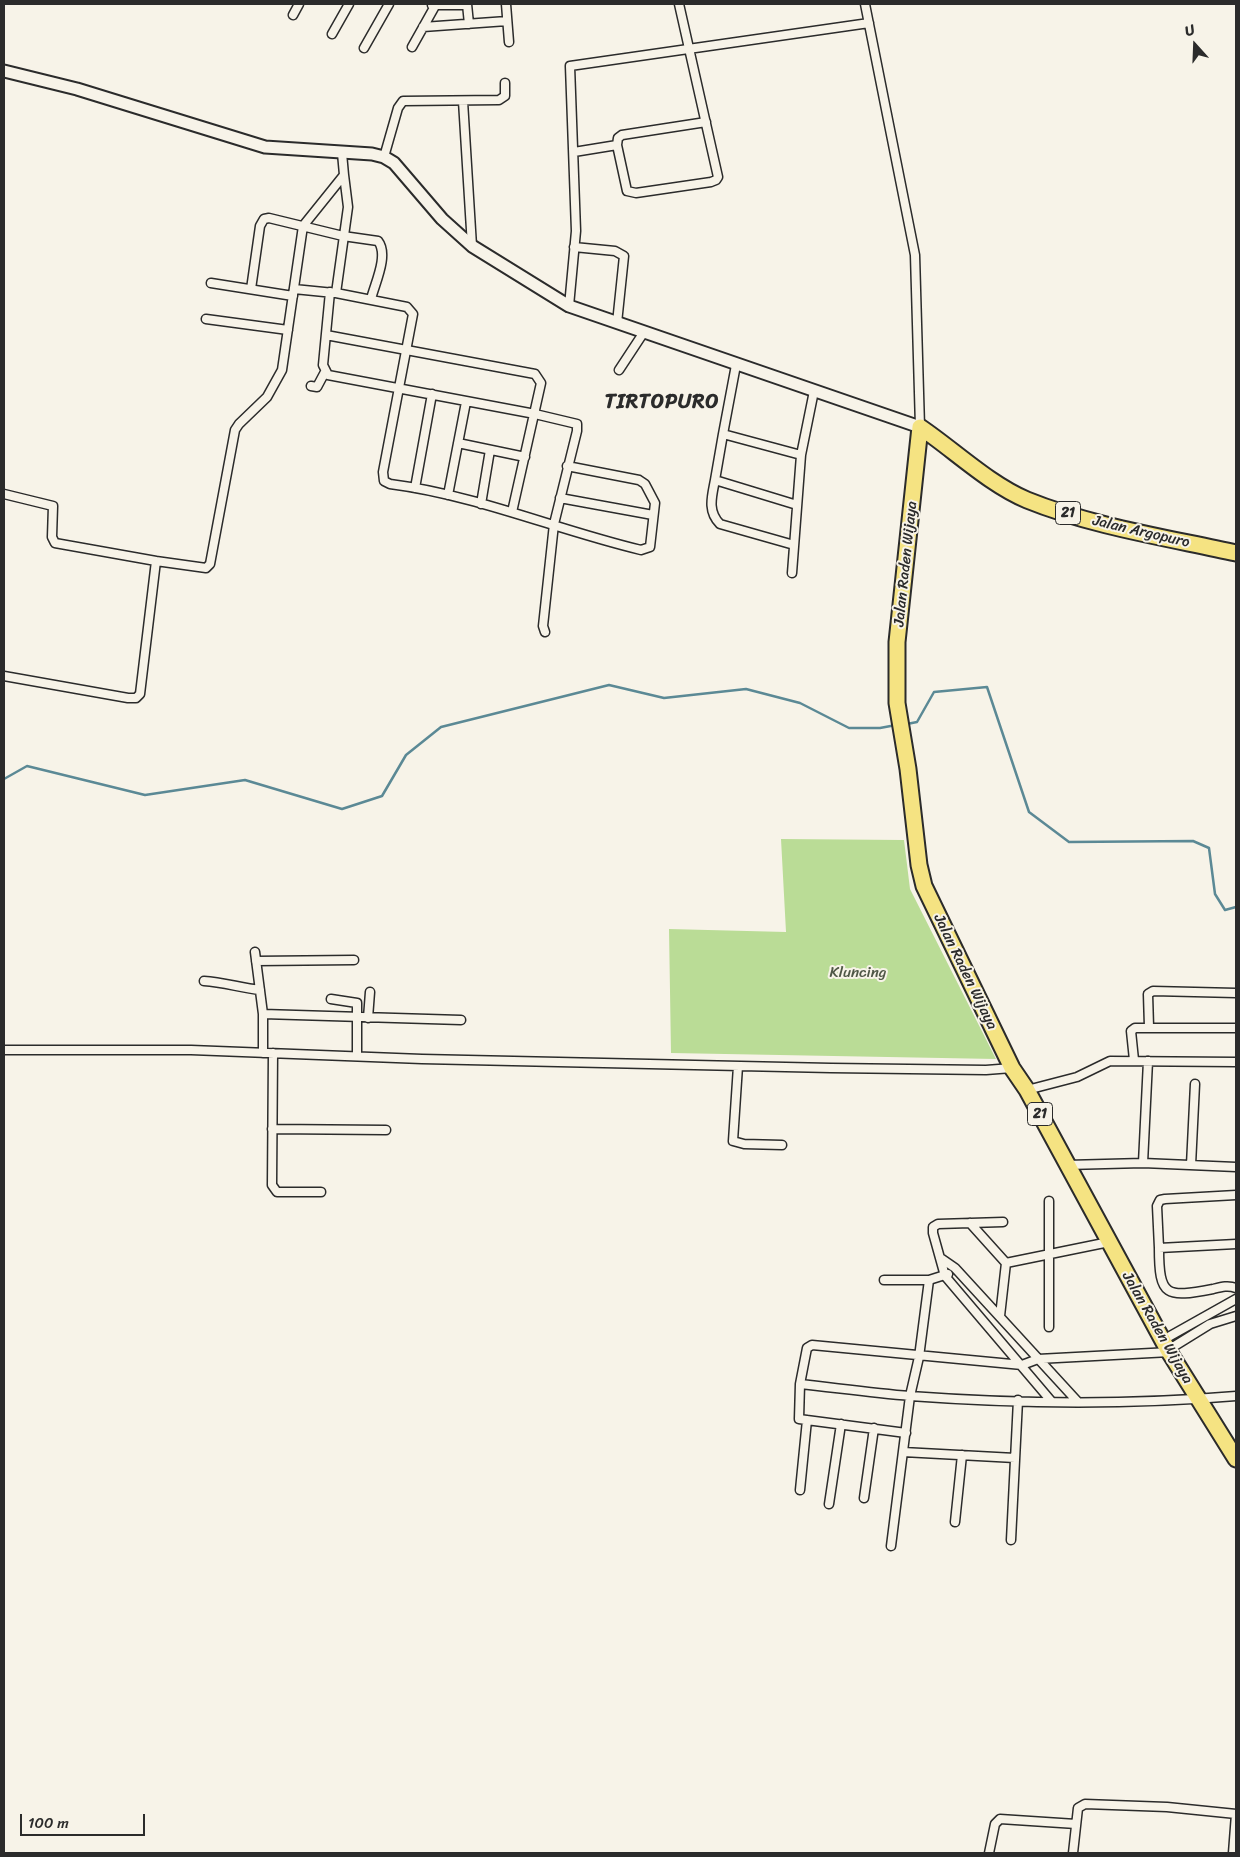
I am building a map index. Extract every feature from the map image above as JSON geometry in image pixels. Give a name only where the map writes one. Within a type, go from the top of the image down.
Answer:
[{"type":"highway","name":"Jalan Argopuro","points":[[920,427],[1006,489],[1027,500],[1089,520],[1236,553]]},
{"type":"highway","name":"Jalan Raden Wijaya","points":[[920,427],[897,642],[897,703],[905,747],[918,865],[924,886],[1012,1068],[1027,1090],[1167,1348],[1236,1459]]},
{"type":"street","points":[[293,15],[298,4]]},
{"type":"street","points":[[332,34],[349,4]]},
{"type":"street","points":[[364,48],[389,4]]},
{"type":"street","points":[[506,4],[509,42]]},
{"type":"street","points":[[679,4],[718,173],[716,180],[632,193],[625,188],[620,148],[617,145],[618,138],[622,135],[706,122]]},
{"type":"street","points":[[4,71],[77,88],[265,147],[372,154],[384,157],[394,163],[442,219],[472,246],[569,306],[920,427],[915,255],[865,4]]},
{"type":"street","points":[[412,47],[433,5],[467,5],[469,24]]},
{"type":"street","points":[[423,27],[507,21]]},
{"type":"street","points":[[569,306],[574,247],[574,152],[570,66],[869,23]]},
{"type":"street","points":[[384,157],[398,108],[404,101],[502,99],[505,94],[505,83]]},
{"type":"street","points":[[463,101],[472,246]]},
{"type":"street","points":[[574,152],[617,145]]},
{"type":"street","points":[[342,153],[348,207],[326,334],[323,365],[325,372],[328,375],[535,414],[577,424],[577,432],[554,524],[543,626],[545,632]]},
{"type":"street","points":[[4,494],[53,506],[52,537],[55,543],[206,568],[210,564],[235,430],[272,391],[282,370],[303,226],[344,175]]},
{"type":"street","points":[[251,288],[262,221],[269,218],[343,236],[373,239],[380,243],[381,260],[370,299]]},
{"type":"street","points":[[574,247],[615,252],[624,256],[617,323]]},
{"type":"street","points":[[211,283],[293,292],[333,293],[407,307],[412,311],[383,476],[386,483],[448,495],[554,524],[585,536],[644,550],[652,544],[655,503],[645,484],[639,480],[567,466]]},
{"type":"street","points":[[206,319],[288,330]]},
{"type":"street","points":[[619,370],[644,332]]},
{"type":"street","points":[[326,334],[535,374],[541,383],[512,512]]},
{"type":"street","points":[[736,364],[722,434],[711,506],[715,519],[720,524],[794,545]]},
{"type":"street","points":[[310,386],[317,387],[325,372]]},
{"type":"street","points":[[792,573],[801,454],[814,391]]},
{"type":"street","points":[[416,488],[432,394]]},
{"type":"street","points":[[448,495],[466,402]]},
{"type":"street","points":[[722,434],[801,454]]},
{"type":"street","points":[[458,443],[525,457]]},
{"type":"street","points":[[481,504],[490,450]]},
{"type":"street","points":[[715,480],[797,505]]},
{"type":"street","points":[[560,498],[653,515]]},
{"type":"street","points":[[4,676],[128,698],[138,697],[156,561]]},
{"type":"street","points":[[255,952],[264,1014],[263,1053]]},
{"type":"street","points":[[256,962],[354,960]]},
{"type":"street","points":[[204,981],[260,990]]},
{"type":"street","points":[[1149,1027],[1148,994],[1153,991],[1236,993]]},
{"type":"street","points":[[368,1018],[370,992]]},
{"type":"street","points":[[331,1000],[356,1001],[358,1018],[357,1056]]},
{"type":"street","points":[[264,1014],[461,1020]]},
{"type":"street","points":[[1134,1060],[1131,1031],[1135,1028],[1236,1028]]},
{"type":"street","points":[[4,1050],[191,1050],[738,1066],[986,1070],[1012,1068]]},
{"type":"street","points":[[273,1053],[272,1182],[275,1190],[321,1192]]},
{"type":"street","points":[[1027,1090],[1077,1077],[1110,1061],[1236,1062]]},
{"type":"street","points":[[1143,1163],[1148,1062]]},
{"type":"street","points":[[738,1066],[733,1141],[744,1144],[782,1145]]},
{"type":"street","points":[[1191,1165],[1195,1084]]},
{"type":"street","points":[[272,1129],[386,1130]]},
{"type":"street","points":[[1067,1166],[1143,1163],[1236,1167]]},
{"type":"street","points":[[1236,1195],[1160,1200],[1157,1206],[1159,1276],[1163,1286],[1168,1290],[1183,1293],[1228,1286],[1236,1288]]},
{"type":"street","points":[[1049,1201],[1049,1327]]},
{"type":"street","points":[[1003,1222],[938,1224],[933,1226],[933,1233],[942,1259],[945,1276],[1052,1402]]},
{"type":"street","points":[[970,1223],[1006,1263],[1000,1316]]},
{"type":"street","points":[[1006,1263],[1109,1242]]},
{"type":"street","points":[[1159,1248],[1236,1244]]},
{"type":"street","points":[[942,1259],[955,1268],[1077,1401]]},
{"type":"street","points":[[884,1280],[929,1280],[945,1276],[955,1268]]},
{"type":"street","points":[[891,1546],[910,1396],[919,1357],[929,1280]]},
{"type":"street","points":[[1167,1348],[1206,1316],[1236,1299]]},
{"type":"street","points":[[1206,1316],[1210,1324]]},
{"type":"street","points":[[906,1433],[807,1420],[798,1417],[800,1384],[806,1350],[810,1346],[1022,1365],[1038,1359],[1167,1348],[1210,1324],[1236,1316]]},
{"type":"street","points":[[800,1384],[910,1396],[1052,1402],[1198,1399],[1236,1396]]},
{"type":"street","points":[[1011,1540],[1018,1400]]},
{"type":"street","points":[[800,1490],[807,1420]]},
{"type":"street","points":[[828,1504],[841,1424]]},
{"type":"street","points":[[864,1498],[874,1428]]},
{"type":"street","points":[[903,1452],[1015,1458]]},
{"type":"street","points":[[955,1522],[962,1455]]},
{"type":"street","points":[[1073,1853],[1078,1808],[1084,1804],[1091,1803],[1167,1807],[1236,1814],[1233,1853]]},
{"type":"street","points":[[989,1853],[995,1824],[1000,1820],[1076,1824]]},
{"type":"green space","name":"Kluncing","points":[[781,839],[904,840],[910,889],[996,1059],[671,1053],[669,929],[786,932]]},
{"type":"waterway","points":[[4,779],[27,766],[145,795],[245,780],[342,809],[382,796],[406,755],[441,727],[609,685],[664,698],[746,689],[800,703],[849,728],[880,728],[896,725]]},
{"type":"waterway","points":[[907,724],[917,722],[934,692],[987,687],[1029,812],[1069,842],[1193,841],[1209,848],[1215,894],[1225,910],[1236,907]]},
{"type":"district","name":"TIRTOPURO","points":[[662,403]]}]
